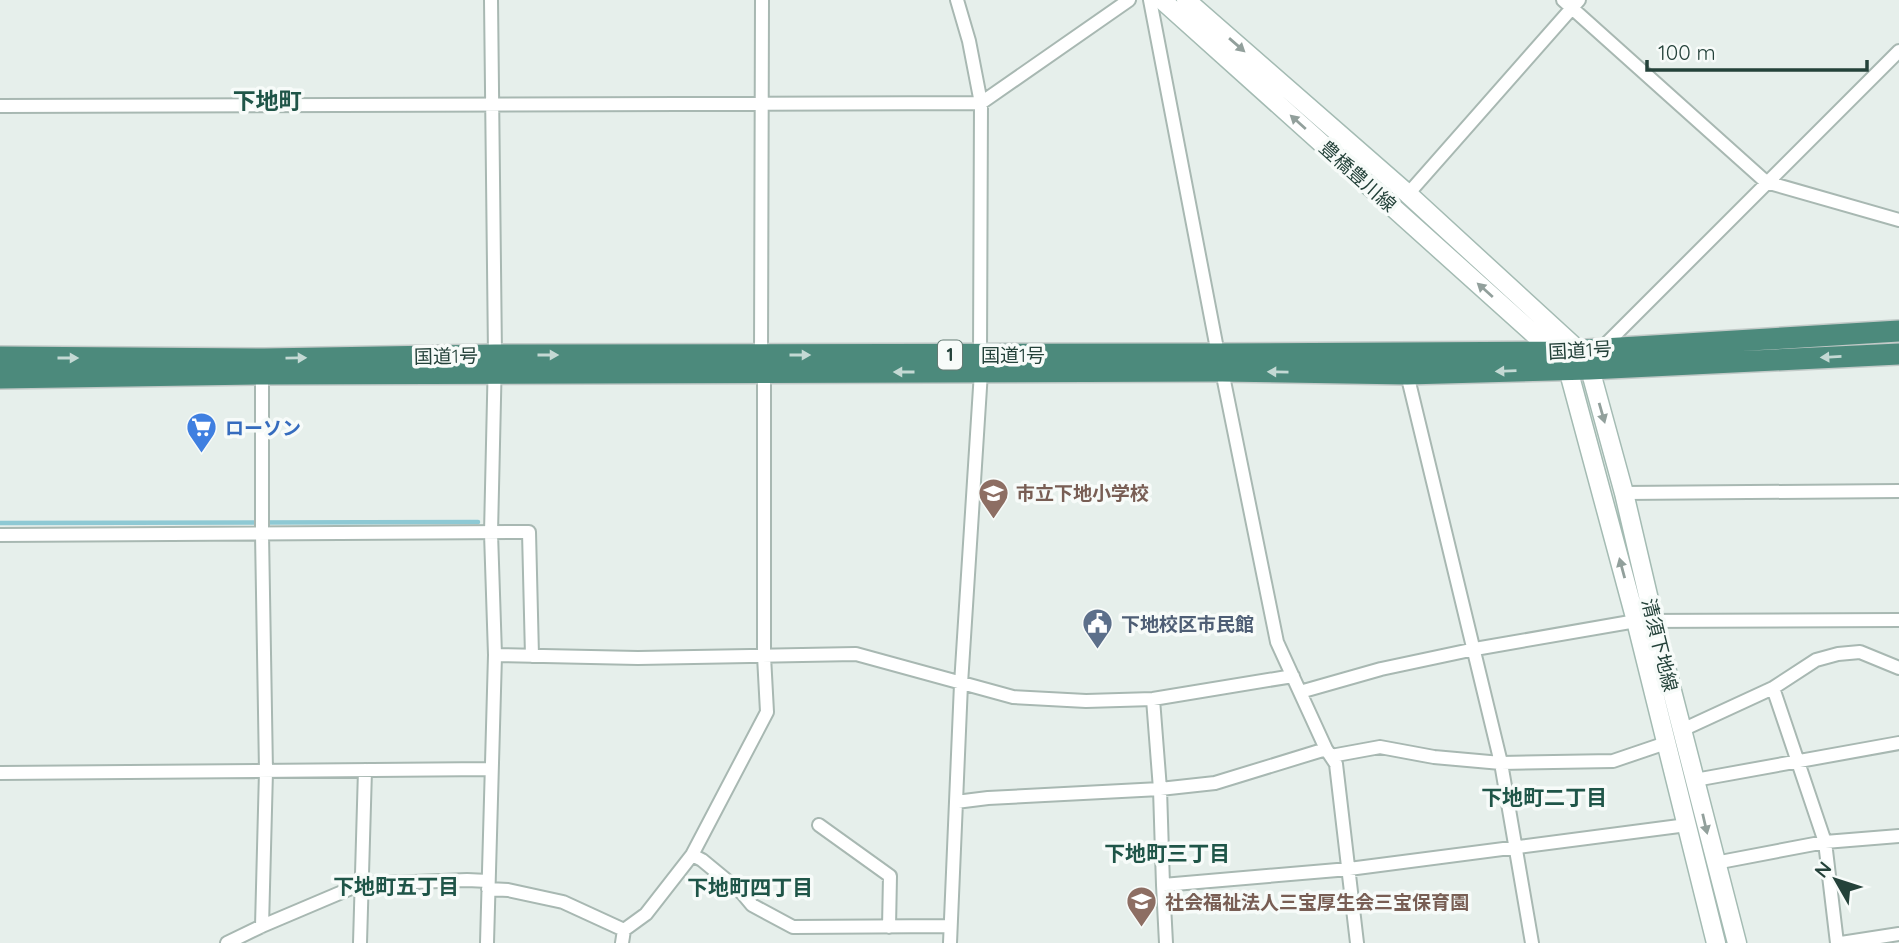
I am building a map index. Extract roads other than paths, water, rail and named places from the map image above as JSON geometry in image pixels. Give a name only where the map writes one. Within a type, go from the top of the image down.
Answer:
[{"type":"highway","name":"国道1号","points":[[0,357],[495,364],[1220,363],[1554,352],[1899,331]]},
{"type":"highway","name":"国道1号","points":[[1220,363],[1407,374],[1590,369],[1899,354]]},
{"type":"highway","name":"国道1号","points":[[0,378],[262,374],[495,364]]},
{"type":"main road","name":"豊橋豊川線","points":[[1162,0],[1554,352]]},
{"type":"main road","name":"豊橋豊川線","points":[[1186,0],[1408,194],[1578,350]]},
{"type":"main road","name":"清須下地線","points":[[1578,350],[1590,369],[1624,493],[1666,743],[1716,943]]},
{"type":"main road","name":"清須下地線","points":[[1554,352],[1568,369],[1645,621],[1682,730],[1737,943]]},
{"type":"street","points":[[487,943],[495,655],[491,533],[495,364],[491,0]]},
{"type":"street","points":[[227,943],[361,884],[467,880],[563,902],[623,936],[646,914],[692,855],[766,712],[762,0]]},
{"type":"street","points":[[950,943],[961,684],[980,363],[981,103],[969,41],[957,0]]},
{"type":"street","points":[[0,106],[981,103],[1129,0]]},
{"type":"street","points":[[1150,0],[1277,642],[1328,753],[1336,764],[1357,943]]},
{"type":"street","points":[[1408,194],[1571,3],[1766,182],[1899,220]]},
{"type":"street","points":[[1601,349],[1899,51]]},
{"type":"street","points":[[262,374],[266,771],[262,926]]},
{"type":"street","points":[[1407,374],[1501,763],[1532,943]]},
{"type":"street","points":[[1624,493],[1899,491]]},
{"type":"street","points":[[0,535],[528,532],[532,656]]},
{"type":"street","points":[[1300,692],[1381,669],[1475,649],[1645,621],[1899,620]]},
{"type":"street","points":[[1682,730],[1773,688],[1816,660],[1860,652],[1899,668]]},
{"type":"street","points":[[495,655],[638,658],[856,654],[1013,697],[1086,701],[1153,699],[1293,676]]},
{"type":"street","points":[[1773,688],[1825,842],[1839,943],[1899,934]]},
{"type":"street","points":[[1153,699],[1160,789],[1166,943]]},
{"type":"street","points":[[956,802],[1215,783],[1328,753],[1380,747],[1434,757],[1501,763],[1613,761],[1666,743]]},
{"type":"street","points":[[1695,779],[1899,743]]},
{"type":"street","points":[[0,773],[491,769]]},
{"type":"street","points":[[360,943],[365,770]]},
{"type":"street","points":[[819,825],[890,876],[889,927]]},
{"type":"street","points":[[1163,885],[1349,869],[1687,825]]},
{"type":"street","points":[[1715,863],[1825,842],[1899,836]]},
{"type":"street","points":[[692,855],[742,893],[751,905],[793,927],[950,926]]},
{"type":"waterway","points":[[0,523],[478,522]]},
{"type":"place","name":"ローソン","points":[[202,455]]},
{"type":"place","name":"市立下地小学校","points":[[993,520]]},
{"type":"place","name":"下地校区市民館","points":[[1098,651]]},
{"type":"place","name":"社会福祉法人三宝厚生会三宝保育園","points":[[1142,929]]},
{"type":"district","name":"下地町","points":[[267,101]]},
{"type":"district","name":"下地町二丁目","points":[[1544,798]]},
{"type":"district","name":"下地町三丁目","points":[[1167,854]]},
{"type":"district","name":"下地町五丁目","points":[[396,887]]},
{"type":"district","name":"下地町四丁目","points":[[750,888]]}]
